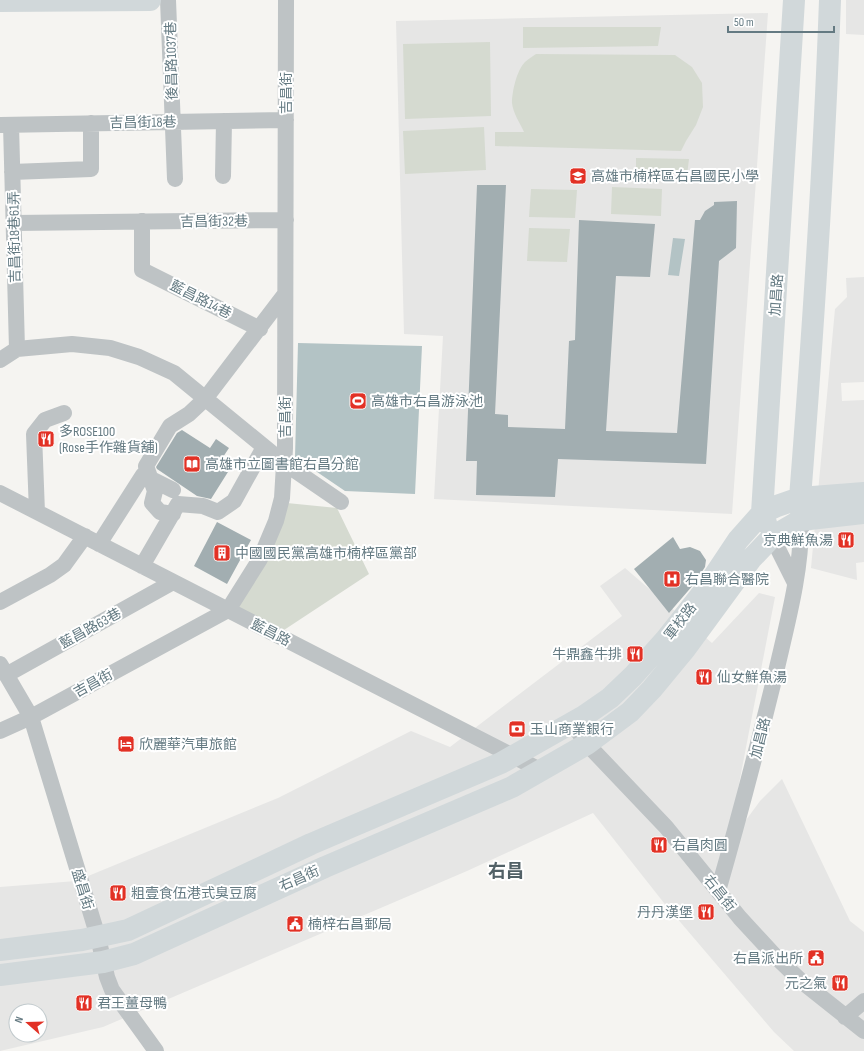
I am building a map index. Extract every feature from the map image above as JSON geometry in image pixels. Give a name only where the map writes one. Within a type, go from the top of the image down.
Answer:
[{"type":"street","points":[[0,1],[150,0]]},
{"type":"street","name":"後昌路1037巷","points":[[168,0],[172,121],[176,179]]},
{"type":"street","name":"吉昌街","points":[[0,731],[31,717],[228,610],[260,558],[276,521],[282,498],[284,463],[286,0]]},
{"type":"street","name":"加昌路","points":[[794,0],[762,513],[795,583]]},
{"type":"street","name":"加昌路","points":[[718,891],[763,726],[781,651],[800,552],[800,498],[818,251],[830,0]]},
{"type":"street","name":"吉昌街18巷","points":[[6,125],[286,120]]},
{"type":"street","points":[[223,176],[224,121]]},
{"type":"street","points":[[12,172],[91,169],[91,123]]},
{"type":"street","name":"吉昌街18巷61弄","points":[[6,125],[12,172],[17,349]]},
{"type":"street","name":"吉昌街32巷","points":[[14,223],[286,220]]},
{"type":"street","name":"藍昌路14巷","points":[[142,221],[142,270],[260,329]]},
{"type":"street","points":[[173,514],[160,512],[152,504],[155,491],[146,466],[170,426],[189,414],[205,399],[260,329],[285,294]]},
{"type":"street","points":[[0,360],[17,349],[72,344],[110,348],[139,357],[174,374],[284,463],[341,502]]},
{"type":"street","points":[[37,512],[34,434],[45,420],[64,413]]},
{"type":"street","points":[[142,566],[178,504],[203,506],[218,512],[234,501],[264,447]]},
{"type":"street","points":[[99,544],[143,475],[173,490]]},
{"type":"street","name":"藍昌路","points":[[0,493],[542,771]]},
{"type":"street","name":"軍校路","points":[[513,756],[572,723],[610,698],[633,676],[666,640],[704,591],[738,540],[762,513],[800,498],[864,493]]},
{"type":"street","name":"軍校路","points":[[587,744],[630,712],[652,689],[685,648],[751,559],[772,537],[801,520],[864,513]]},
{"type":"street","points":[[0,602],[50,575],[64,565],[85,536]]},
{"type":"street","name":"藍昌路63巷","points":[[3,669],[173,582]]},
{"type":"street","name":"盛昌街","points":[[3,669],[31,717],[98,938],[106,977],[112,990],[156,1051]]},
{"type":"street","name":"右昌街","points":[[572,723],[587,744],[666,827],[740,918],[775,956],[801,981],[864,1031]]},
{"type":"street","name":"右昌街","points":[[0,975],[103,962],[134,954],[325,867],[512,787],[587,744]]},
{"type":"street","name":"右昌街","points":[[0,950],[98,938],[128,930],[311,844],[496,765],[513,756]]},
{"type":"street","points":[[845,1017],[864,1001]]},
{"type":"shaded area","points":[[846,0],[864,0],[864,35],[846,34]]},
{"type":"shaded area","name":"高雄市楠梓區右昌國民小學","points":[[768,13],[732,514],[434,499],[443,336],[404,334],[396,21]]},
{"type":"shaded area","points":[[523,27],[661,27],[658,46],[523,48]]},
{"type":"shaded area","points":[[490,42],[491,116],[405,119],[403,44]]},
{"type":"shaded area","points":[[536,54],[675,55],[692,67],[702,83],[703,107],[696,125],[681,151],[495,146],[495,132],[524,132],[513,107],[513,93],[517,75],[522,66]]},
{"type":"shaded area","points":[[484,127],[486,170],[405,174],[403,131]]},
{"type":"shaded area","points":[[636,158],[689,159],[687,175],[636,172]]},
{"type":"shaded area","points":[[612,187],[662,189],[661,216],[611,214]]},
{"type":"shaded area","points":[[531,189],[577,190],[575,218],[529,217]]},
{"type":"shaded area","points":[[529,228],[570,229],[567,262],[527,261]]},
{"type":"shaded area","points":[[673,238],[685,239],[679,276],[668,275]]},
{"type":"shaded area","points":[[864,277],[864,382],[841,383],[842,401],[864,400],[864,562],[856,563],[857,580],[811,568],[835,309],[847,297],[846,278]]},
{"type":"shaded area","name":"高雄市右昌游泳池","points":[[298,343],[422,346],[415,494],[345,491],[295,457]]},
{"type":"shaded area","points":[[287,503],[337,508],[369,574],[284,630],[236,607]]},
{"type":"shaded area","points":[[625,568],[712,643],[759,593],[775,597],[727,846],[760,801],[782,779],[850,921],[864,932],[864,1051],[794,1051],[774,1032],[664,903],[593,813],[467,871],[103,1027],[48,1040],[48,1003],[8,1003],[8,1043],[34,1043],[0,1051],[0,887],[76,881],[278,798],[411,731],[450,747],[622,616],[600,586]]},
{"type":"building","points":[[477,185],[506,185],[495,414],[508,415],[508,427],[565,429],[569,341],[575,340],[579,220],[655,224],[650,277],[616,276],[606,431],[677,433],[695,220],[700,220],[705,211],[714,205],[714,202],[737,201],[736,248],[719,261],[706,464],[558,459],[555,497],[476,495],[477,461],[466,461]]},
{"type":"building","name":"高雄市立圖書館右昌分館","points":[[182,430],[210,448],[216,439],[229,448],[223,457],[233,464],[211,499],[197,496],[156,467],[177,433]]},
{"type":"building","name":"中國國民黨高雄市楠梓區黨部","points":[[217,522],[251,540],[227,584],[194,566]]},
{"type":"building","name":"右昌聯合醫院","points":[[673,537],[680,549],[690,547],[700,551],[706,560],[705,567],[694,584],[669,613],[634,569]]},
{"type":"place","name":"高雄市楠梓區右昌國民小學","points":[[578,176]]},
{"type":"place","name":"高雄市右昌游泳池","points":[[358,401]]},
{"type":"place","name":"多ROSE100 (Rose手作雜貨舖)","points":[[46,439]]},
{"type":"place","name":"高雄市立圖書館右昌分館","points":[[192,464]]},
{"type":"place","name":"京典鮮魚湯","points":[[846,540]]},
{"type":"place","name":"中國國民黨高雄市楠梓區黨部","points":[[222,553]]},
{"type":"place","name":"右昌聯合醫院","points":[[672,579]]},
{"type":"place","name":"牛鼎鑫牛排","points":[[635,654]]},
{"type":"place","name":"仙女鮮魚湯","points":[[704,677]]},
{"type":"place","name":"玉山商業銀行","points":[[517,729]]},
{"type":"place","name":"欣麗華汽車旅館","points":[[126,744]]},
{"type":"place","name":"右昌肉圓","points":[[659,845]]},
{"type":"place","name":"粗壹食伍港式臭豆腐","points":[[118,893]]},
{"type":"place","name":"丹丹漢堡","points":[[706,912]]},
{"type":"place","name":"楠梓右昌郵局","points":[[295,924]]},
{"type":"place","name":"右昌派出所","points":[[816,958]]},
{"type":"place","name":"元之氣","points":[[840,983]]},
{"type":"place","name":"君王薑母鴨","points":[[84,1003]]},
{"type":"district","name":"右昌","points":[[506,871]]}]
